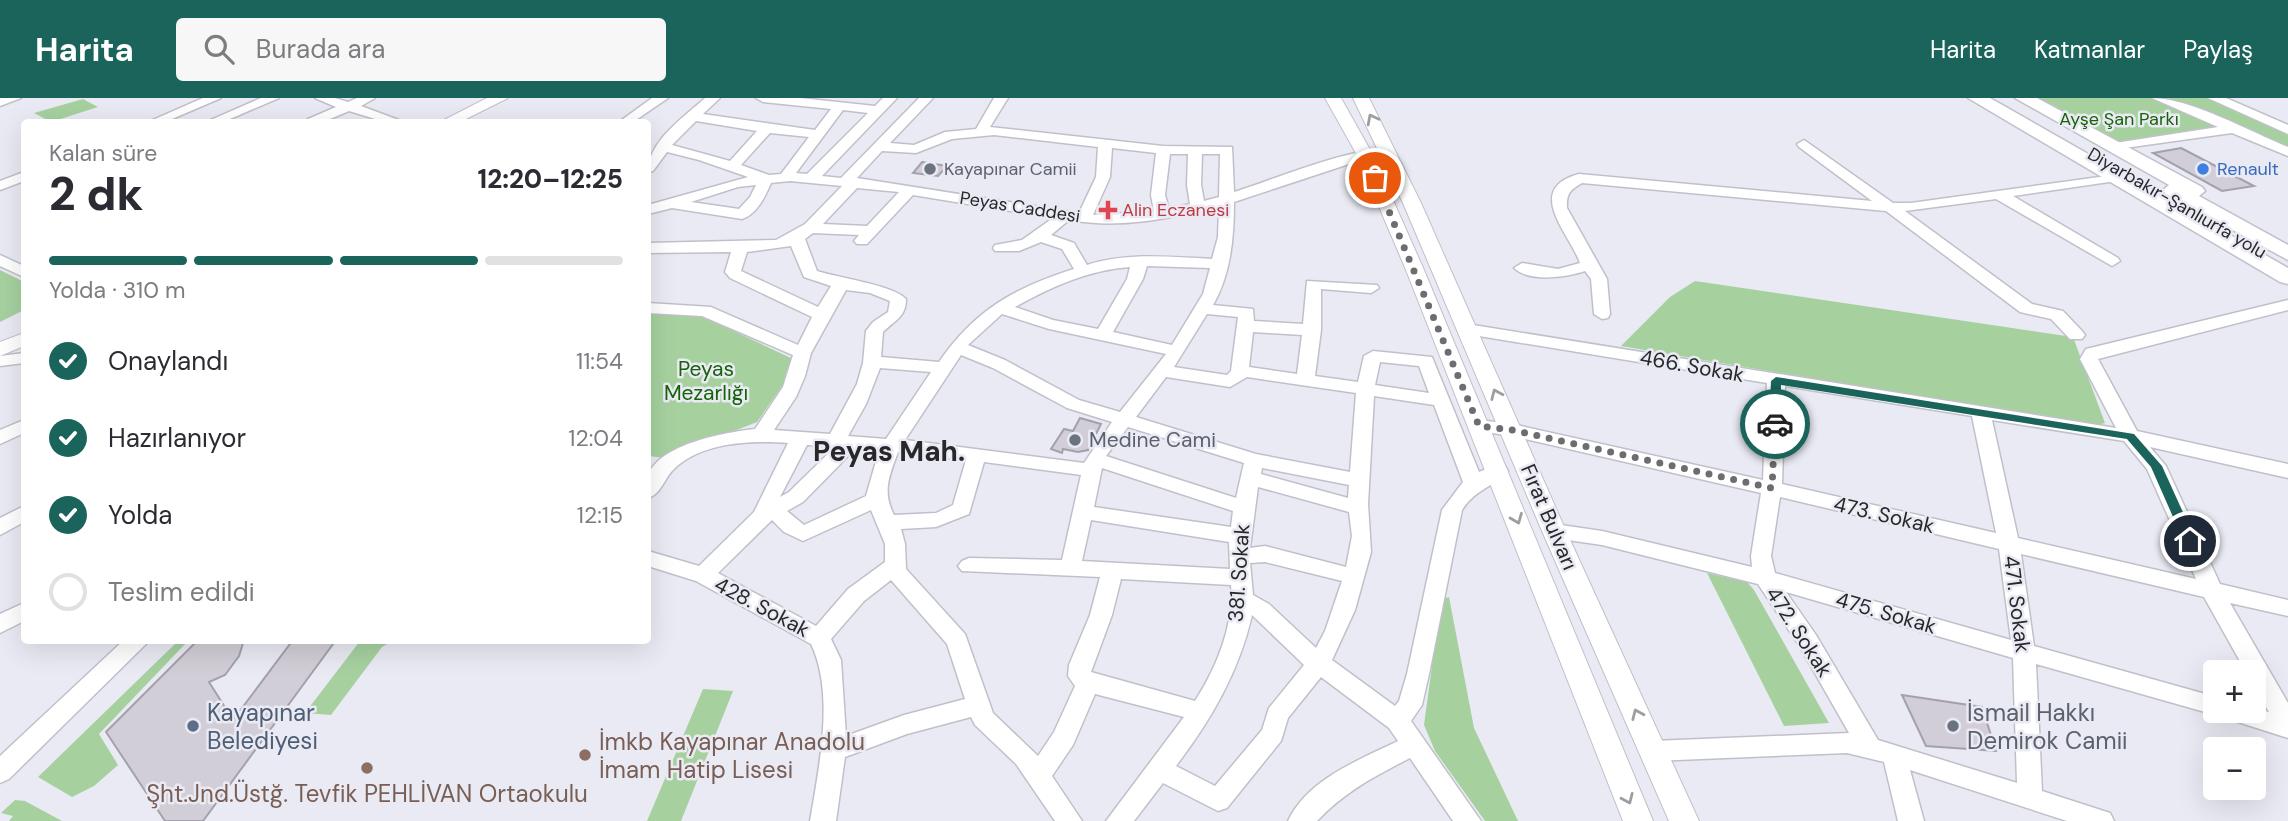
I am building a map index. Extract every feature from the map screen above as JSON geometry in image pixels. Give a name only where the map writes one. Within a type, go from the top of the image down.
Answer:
[{"type":"highway","points":[[1977,98],[2288,277]]},
{"type":"highway","name":"Diyarbakır-Şanlıurfa yolu","points":[[1993,98],[2075,135],[2288,267]]},
{"type":"highway","name":"Diyarbakır-Şanlıurfa yolu","points":[[2009,98],[2027,104],[2288,254]]},
{"type":"highway","points":[[2027,104],[2075,135]]},
{"type":"highway","points":[[2039,133],[2075,135],[2115,147],[2288,243]]},
{"type":"main road","points":[[454,119],[500,98]]},
{"type":"main road","points":[[473,119],[517,98]]},
{"type":"main road","name":"Fırat Bulvarı","points":[[1333,98],[1365,155],[1498,471],[1638,821]]},
{"type":"main road","name":"Fırat Bulvarı","points":[[1361,98],[1389,153],[1554,531],[1685,821]]},
{"type":"main road","points":[[0,337],[21,327]]},
{"type":"main road","points":[[0,350],[21,340]]},
{"type":"street","points":[[0,102],[14,98]]},
{"type":"street","points":[[162,119],[214,98]]},
{"type":"street","points":[[220,119],[272,98]]},
{"type":"street","points":[[322,98],[387,119]]},
{"type":"street","points":[[320,119],[368,98]]},
{"type":"street","points":[[630,119],[661,98]]},
{"type":"street","points":[[651,164],[692,116],[713,98]]},
{"type":"street","points":[[763,98],[877,110]]},
{"type":"street","points":[[812,178],[890,98]]},
{"type":"street","points":[[651,248],[782,244],[802,233],[926,98]]},
{"type":"street","points":[[981,131],[1002,98]]},
{"type":"street","points":[[2159,98],[2288,152]]},
{"type":"street","points":[[2215,98],[2288,130]]},
{"type":"street","points":[[785,177],[839,107]]},
{"type":"street","points":[[692,116],[767,129],[819,134]]},
{"type":"street","points":[[733,166],[767,129]]},
{"type":"street","points":[[2115,147],[2235,129]]},
{"type":"street","points":[[880,147],[916,149],[950,135],[981,131],[1163,150],[1227,150],[1228,199],[1221,264],[1203,309],[1177,351],[1123,419],[1092,465],[1070,569]]},
{"type":"street","points":[[1084,218],[1103,177],[1105,143]]},
{"type":"street","points":[[1804,144],[2026,308],[2057,315],[2076,335]]},
{"type":"street","points":[[663,147],[766,178],[757,199],[742,214],[670,203]]},
{"type":"street","points":[[1162,213],[1158,195],[1163,150]]},
{"type":"street","points":[[1195,150],[1194,185],[1198,206]]},
{"type":"street","name":"Peyas Caddesi","points":[[651,209],[713,189],[766,178],[785,177],[850,182],[1084,218],[1120,220],[1228,199],[1365,155],[1389,153]]},
{"type":"street","points":[[0,186],[21,177]]},
{"type":"street","points":[[1602,314],[1599,279],[1560,212],[1561,192],[1568,183],[1579,178],[1886,207],[1911,207],[2116,177]]},
{"type":"street","points":[[802,233],[867,236],[909,190]]},
{"type":"street","points":[[1998,194],[2112,261]]},
{"type":"street","points":[[1001,248],[1012,249],[1040,236],[1066,215]]},
{"type":"street","points":[[703,575],[768,513],[796,497],[843,442],[872,362],[875,332],[882,323],[898,312],[898,299],[874,289],[841,284],[810,274],[802,233]]},
{"type":"street","points":[[1040,236],[1068,246],[1082,270]]},
{"type":"street","points":[[741,246],[733,272],[736,275],[821,315]]},
{"type":"street","points":[[0,260],[21,270]]},
{"type":"street","points":[[1069,821],[1025,757],[983,718],[957,640],[896,571],[895,544],[876,500],[885,462],[892,446],[958,347],[974,328],[1000,308],[1047,283],[1106,264],[1140,261],[1221,264]]},
{"type":"street","points":[[1104,334],[1135,279],[1140,261]]},
{"type":"street","points":[[1522,268],[1559,274],[1589,265]]},
{"type":"street","points":[[761,435],[792,390],[799,374],[802,353],[821,315],[841,284]]},
{"type":"street","points":[[1305,382],[1313,284],[1371,288]]},
{"type":"street","points":[[2288,305],[2092,353],[2089,359],[2130,436],[2156,466],[2212,592],[2288,726]]},
{"type":"street","points":[[651,307],[705,311],[802,353]]},
{"type":"street","points":[[1000,308],[1049,324],[1177,351]]},
{"type":"street","points":[[1162,371],[1230,381],[1240,376],[1247,313],[1203,309]]},
{"type":"street","points":[[1245,326],[1311,330]]},
{"type":"street","name":"466. Sokak","points":[[1467,329],[1776,381],[2130,436],[2288,471]]},
{"type":"street","points":[[958,347],[999,364],[1056,397],[1123,419],[1358,508]]},
{"type":"street","points":[[1159,768],[1218,800],[1273,734],[1277,715],[1319,663],[1336,631],[1354,577],[1362,536],[1358,508],[1365,390],[1373,356],[1426,361],[1473,483]]},
{"type":"street","points":[[0,361],[21,358]]},
{"type":"street","points":[[872,362],[944,368]]},
{"type":"street","points":[[1240,371],[1441,400]]},
{"type":"street","name":"472. Sokak","points":[[1776,381],[1772,488],[1761,556],[1765,579],[1808,641],[1870,748]]},
{"type":"street","name":"471. Sokak","points":[[1981,413],[2009,544],[2024,652],[2031,798]]},
{"type":"street","name":"473. Sokak","points":[[1479,426],[1512,430],[1772,488],[2288,608]]},
{"type":"street","points":[[0,438],[21,428]]},
{"type":"street","points":[[651,487],[668,462],[740,436],[761,435],[1092,465],[1245,508]]},
{"type":"street","points":[[768,513],[782,471],[801,438]]},
{"type":"street","points":[[887,522],[930,521],[956,514],[962,509],[977,454]]},
{"type":"street","points":[[1253,469],[1360,481]]},
{"type":"street","name":"381. Sokak","points":[[1119,821],[1201,712],[1217,684],[1233,643],[1241,614],[1245,508],[1253,469]]},
{"type":"street","points":[[1397,721],[1410,705],[1452,510],[1462,491],[1498,471]]},
{"type":"street","points":[[768,513],[803,534],[876,500]]},
{"type":"street","points":[[1082,512],[1241,567],[1261,610],[1319,663],[1397,721],[1468,821]]},
{"type":"street","points":[[0,528],[21,515]]},
{"type":"street","name":"475. Sokak","points":[[1554,531],[1602,538],[1765,579],[2203,703]]},
{"type":"street","points":[[969,566],[1020,565],[1112,572],[1241,567],[1265,554],[1354,577]]},
{"type":"street","name":"428. Sokak","points":[[651,560],[703,575],[819,638],[830,660],[835,709],[834,751],[823,821]]},
{"type":"street","points":[[819,638],[856,595],[896,565]]},
{"type":"street","points":[[1112,572],[1101,615],[1080,665],[1079,676],[1088,683],[1201,712]]},
{"type":"street","points":[[0,625],[21,613]]},
{"type":"street","points":[[0,772],[135,644]]},
{"type":"street","points":[[1038,777],[1064,738],[1088,683]]},
{"type":"street","points":[[834,751],[904,725],[980,705]]},
{"type":"street","points":[[2266,720],[2288,726]]},
{"type":"street","points":[[1653,751],[1847,743],[1894,754],[2101,821]]},
{"type":"street","points":[[1301,821],[1327,793],[1346,779],[1413,744]]},
{"type":"street","points":[[1894,754],[1911,821]]},
{"type":"green space","name":"Ayşe Şan Parkı","points":[[2032,98],[2151,98],[2221,127],[2114,142]]},
{"type":"green space","points":[[2168,98],[2211,98],[2288,131],[2288,149]]},
{"type":"green space","points":[[83,99],[98,107],[60,119],[45,119],[34,113]]},
{"type":"green space","points":[[0,270],[21,280],[21,312],[0,322]]},
{"type":"green space","points":[[1695,281],[2073,337],[2105,423],[2094,426],[1621,346],[1670,297]]},
{"type":"green space","name":"Peyas Mezarlığı","points":[[651,311],[695,313],[791,358],[794,369],[757,422],[666,458],[651,456]]},
{"type":"green space","points":[[1707,573],[1747,582],[1754,590],[1829,723],[1784,726]]},
{"type":"green space","points":[[1449,597],[1474,728],[1518,821],[1485,821],[1435,751],[1424,725],[1441,599]]},
{"type":"green space","points":[[175,644],[185,644],[99,734],[118,765],[94,786],[72,797],[38,777]]},
{"type":"green space","points":[[358,644],[387,644],[331,715],[305,713]]},
{"type":"green space","points":[[703,689],[733,691],[681,821],[647,821]]},
{"type":"green space","points":[[15,800],[25,801],[62,821],[9,821],[13,816],[1,813]]},
{"type":"building","name":"Renault","points":[[2181,148],[2254,186],[2222,191],[2153,153]]},
{"type":"building","name":"Kayapınar Camii","points":[[922,162],[947,166],[938,176],[913,173]]},
{"type":"building","name":"Medine Cami","points":[[1080,418],[1101,424],[1088,450],[1078,452],[1063,449],[1062,453],[1051,449],[1064,429],[1073,431]]},
{"type":"building","name":"Kayapınar Belediyesi","points":[[194,644],[243,644],[239,656],[225,675],[209,682],[233,720],[290,644],[333,644],[203,821],[165,821],[106,732]]},
{"type":"building","name":"İsmail Hakkı Demirok Camii","points":[[1902,695],[1982,707],[1996,751],[1926,746]]},
{"type":"way so far","points":[[1375,178],[1479,426],[1512,430],[1772,488],[1775,424]]},
{"type":"place","name":"Kayapınar Camii","points":[[930,169]]},
{"type":"place","name":"Renault","points":[[2203,169]]},
{"type":"place","name":"Alin Eczanesi","points":[[1108,210]]},
{"type":"place","name":"Medine Cami","points":[[1075,440]]},
{"type":"place","name":"Kayapınar Belediyesi","points":[[193,726]]},
{"type":"place","name":"İsmail Hakkı Demirok Camii","points":[[1953,726]]},
{"type":"place","name":"İmkb Kayapınar Anadolu İmam Hatip Lisesi","points":[[585,755]]},
{"type":"place","name":"Şht.Jnd.Üstğ. Tevfik PEHLİVAN Ortaokulu","points":[[367,768]]},
{"type":"district","name":"Peyas Mah.","points":[[889,451]]},
{"type":"route","points":[[1775,424],[1776,381],[2130,436],[2156,466],[2190,541]]}]
